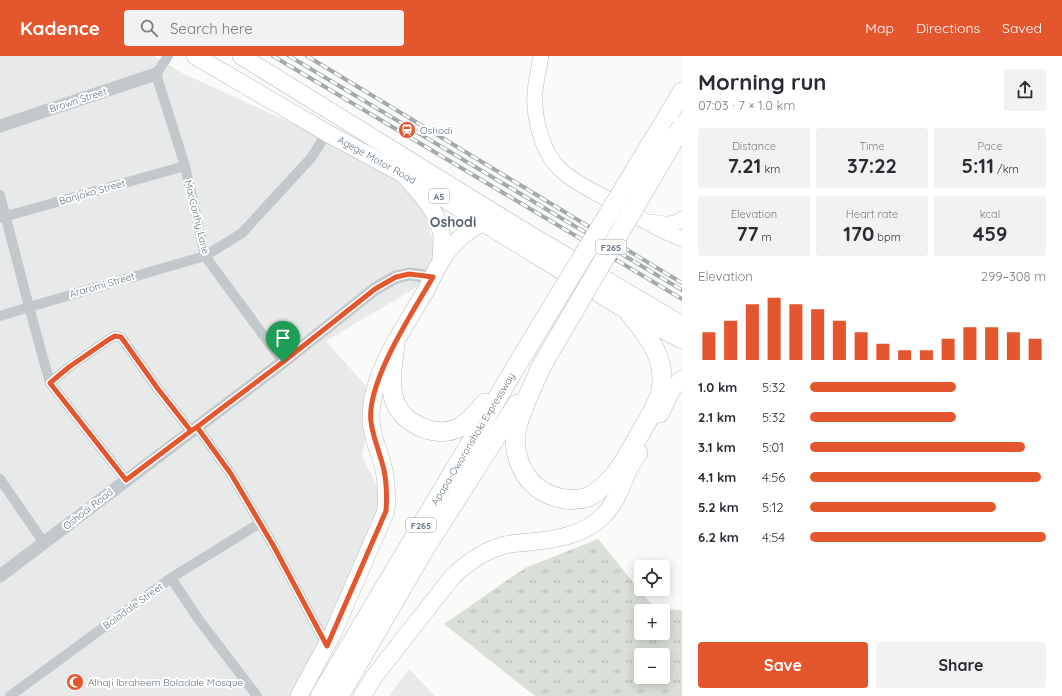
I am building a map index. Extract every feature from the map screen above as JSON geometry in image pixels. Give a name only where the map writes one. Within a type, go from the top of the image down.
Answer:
[{"type":"highway","name":"Apapa-Oworonshoki Expressway","points":[[320,696],[682,92]]},
{"type":"highway","name":"Apapa-Oworonshoki Expressway","points":[[339,696],[424,550],[541,367],[682,126]]},
{"type":"highway","points":[[541,367],[517,425],[516,451],[525,473],[534,486],[558,498],[573,499],[588,496],[604,486],[616,474],[653,410],[661,391],[661,367],[655,350],[647,336],[629,312]]},
{"type":"highway","points":[[395,344],[391,387],[394,401],[402,413],[411,422],[429,430],[449,430],[466,423],[480,410],[523,355]]},
{"type":"main road","name":"Agege Motor Road","points":[[194,56],[327,133],[405,175],[629,312],[682,340]]},
{"type":"main road","name":"Agege Motor Road","points":[[241,56],[519,228],[682,325]]},
{"type":"main road","points":[[541,56],[535,92],[535,108],[542,141],[550,156],[559,168],[569,177],[644,221],[662,231],[682,239]]},
{"type":"main road","points":[[405,175],[431,208],[438,222],[442,237],[441,260]]},
{"type":"main road","points":[[644,221],[659,224],[671,224],[682,219]]},
{"type":"main road","points":[[299,696],[327,646],[386,511],[388,493],[384,467],[375,441],[371,420],[373,398],[382,370],[441,260],[455,242],[482,223]]},
{"type":"main road","points":[[362,696],[376,674],[453,576],[465,565],[484,553],[505,545],[545,541],[567,536],[593,525],[603,516],[617,499],[629,470],[656,422],[672,389],[682,379]]},
{"type":"street","points":[[156,74],[168,56]]},
{"type":"street","name":"Brown Street","points":[[0,126],[156,74]]},
{"type":"street","name":"MacCarthy Lane","points":[[156,74],[185,166],[205,256],[283,362]]},
{"type":"street","name":"Araromi Street","points":[[0,316],[205,256],[242,233],[311,158],[327,133]]},
{"type":"street","name":"Banjoko Street","points":[[3,217],[185,166]]},
{"type":"street","points":[[0,195],[3,217],[50,383],[126,480]]},
{"type":"street","name":"Oshodi Road","points":[[0,576],[283,362],[375,289],[396,277],[409,274],[433,277]]},
{"type":"street","points":[[50,383],[69,367],[108,340],[115,336],[121,337],[158,389],[194,429],[231,474],[273,545],[327,646]]},
{"type":"street","points":[[0,479],[44,543]]},
{"type":"street","name":"Boladale Street","points":[[10,696],[171,578],[260,522]]},
{"type":"street","points":[[171,578],[199,620],[257,696]]},
{"type":"shaded area","points":[[0,56],[154,56],[186,75],[415,179],[442,272],[326,341],[372,393],[372,410],[362,456],[388,507],[294,696],[0,696]]},
{"type":"shaded area","points":[[409,669],[435,696],[389,696]]},
{"type":"green space","points":[[598,539],[634,583],[634,596],[644,596],[651,604],[634,604],[634,640],[670,640],[670,610],[682,610],[682,696],[535,696],[444,624],[525,568]]},
{"type":"railway","points":[[273,56],[682,299]]},
{"type":"railway","points":[[289,56],[682,290]]},
{"type":"railway","points":[[307,56],[682,283]]},
{"type":"place","name":"Oshodi","points":[[407,130]]},
{"type":"place","name":"Alhaji Ibraheem Boladale Mosque","points":[[75,682]]},
{"type":"district","name":"Oshodi","points":[[453,222]]},
{"type":"route","points":[[409,274],[433,277],[382,370],[373,398],[371,420],[375,441],[384,467],[388,493],[386,511],[327,646],[273,545],[231,474],[197,427],[126,480],[50,383],[69,367],[108,340],[115,336],[121,337],[158,389],[191,431],[283,362],[375,289],[396,277],[409,274]]}]
